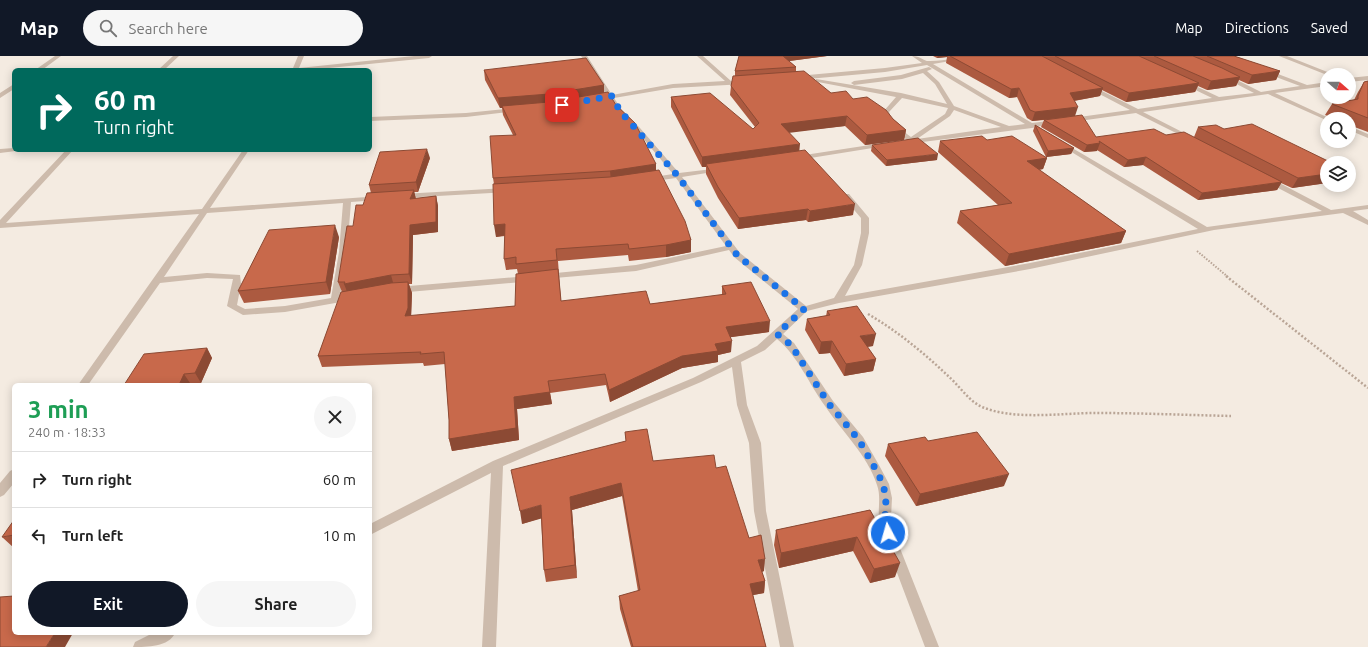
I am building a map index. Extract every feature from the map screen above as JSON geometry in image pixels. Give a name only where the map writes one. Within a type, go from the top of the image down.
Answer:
[{"type":"street","points":[[41,68],[58,56]]},
{"type":"street","points":[[163,68],[176,56]]},
{"type":"street","points":[[295,68],[301,56]]},
{"type":"street","points":[[313,68],[429,56]]},
{"type":"street","points":[[584,56],[601,84],[612,96],[620,111],[677,175],[737,255],[804,309]]},
{"type":"street","points":[[700,56],[730,83]]},
{"type":"street","points":[[915,56],[1044,134]]},
{"type":"street","points":[[792,78],[885,70],[926,62],[976,56]]},
{"type":"street","points":[[1282,56],[1320,70]]},
{"type":"street","points":[[843,84],[902,77],[934,68]]},
{"type":"street","points":[[1262,69],[1307,86]]},
{"type":"street","points":[[924,71],[937,83],[952,107]]},
{"type":"street","points":[[1221,74],[1320,116]]},
{"type":"street","points":[[800,78],[843,84],[901,95],[952,107],[1010,128]]},
{"type":"street","points":[[1356,79],[1368,78]]},
{"type":"street","points":[[1177,79],[1218,99]]},
{"type":"street","points":[[592,100],[673,86],[753,81]]},
{"type":"street","points":[[1082,83],[1195,141]]},
{"type":"street","points":[[786,159],[1320,85]]},
{"type":"street","points":[[0,89],[12,88]]},
{"type":"street","points":[[0,96],[12,89]]},
{"type":"street","points":[[901,95],[886,112],[886,116],[900,132],[903,142]]},
{"type":"street","points":[[903,142],[944,118],[948,115],[952,107]]},
{"type":"street","points":[[372,119],[466,115],[519,110]]},
{"type":"street","points":[[1356,131],[1368,136]]},
{"type":"street","points":[[1058,142],[1206,230]]},
{"type":"street","points":[[0,151],[12,150]]},
{"type":"street","points":[[0,225],[68,152]]},
{"type":"street","points":[[84,383],[157,281],[245,152]]},
{"type":"street","points":[[639,181],[724,168]]},
{"type":"street","points":[[1263,177],[1331,213]]},
{"type":"street","points":[[838,188],[865,218],[865,233],[858,265],[848,280],[838,300]]},
{"type":"street","points":[[395,197],[513,190]]},
{"type":"street","points":[[0,225],[387,197]]},
{"type":"street","points":[[334,300],[343,252],[347,200]]},
{"type":"street","points":[[372,529],[497,464],[697,380],[736,361],[761,348],[804,309],[838,300],[1030,266],[1206,230],[1368,207]]},
{"type":"street","points":[[1346,211],[1368,223]]},
{"type":"street","points":[[387,292],[636,268],[731,247]]},
{"type":"street","points":[[157,281],[197,276],[227,275],[237,277],[232,306],[243,312],[285,309],[364,295]]},
{"type":"street","points":[[777,334],[791,345],[829,404],[859,440],[883,484],[886,498],[885,518],[888,533],[932,647]]},
{"type":"street","points":[[736,361],[742,405],[755,443],[760,511],[787,647]]},
{"type":"street","points":[[490,647],[497,464]]},
{"type":"street","points":[[0,492],[12,476]]},
{"type":"street","points":[[140,647],[164,635]]},
{"type":"path","points":[[1180,235],[1217,269],[1368,388]]},
{"type":"path","points":[[851,298],[862,311],[881,321],[951,377],[976,402],[990,410],[1007,413],[1101,413],[1232,416]]},
{"type":"building","points":[[739,56],[783,56],[796,67],[735,71]]},
{"type":"building","points":[[950,56],[1042,56],[1103,88],[1070,93],[1078,107],[1035,112],[1030,110],[1019,88],[1011,89]]},
{"type":"building","points":[[1055,56],[1139,56],[1199,83],[1129,93]]},
{"type":"building","points":[[1154,56],[1193,56],[1240,77],[1211,81]]},
{"type":"building","points":[[1207,56],[1234,56],[1280,71],[1252,75]]},
{"type":"building","points":[[586,58],[604,85],[549,94],[498,98],[484,70]]},
{"type":"building","points":[[804,71],[831,93],[846,91],[853,99],[867,97],[886,110],[893,119],[906,130],[867,135],[847,116],[781,124],[800,144],[702,157],[671,97],[710,93],[753,129],[759,123],[731,86],[733,76]]},
{"type":"building","points":[[1368,81],[1368,118],[1356,112],[1332,104],[1356,104],[1356,99],[1358,99],[1364,82]]},
{"type":"building","points":[[608,92],[616,105],[635,123],[656,164],[610,171],[493,178],[490,136],[516,135],[502,106],[549,102]]},
{"type":"building","points":[[1082,115],[1096,137],[1154,129],[1166,135],[1184,132],[1282,182],[1202,193],[1146,157],[1128,160],[1099,141],[1100,143],[1087,145],[1044,120]]},
{"type":"building","points":[[1252,124],[1320,157],[1320,175],[1298,178],[1198,127],[1216,125],[1224,129]]},
{"type":"building","points":[[1035,125],[1074,148],[1048,151]]},
{"type":"building","points":[[982,136],[987,140],[1012,136],[1047,158],[1027,161],[1126,231],[1009,254],[960,211],[1012,203],[940,141]]},
{"type":"building","points":[[918,138],[938,154],[887,160],[872,145]]},
{"type":"building","points":[[427,149],[416,182],[369,185],[380,152]]},
{"type":"building","points":[[805,150],[855,204],[810,211],[808,209],[739,218],[718,187],[706,164]]},
{"type":"building","points":[[659,170],[685,221],[691,240],[666,245],[629,249],[628,244],[556,249],[557,260],[516,264],[516,257],[504,259],[505,224],[494,225],[493,184],[610,177]]},
{"type":"building","points":[[414,190],[410,199],[436,196],[436,222],[410,225],[409,274],[391,275],[344,284],[345,282],[338,282],[347,226],[353,226],[356,205],[363,205],[367,193]]},
{"type":"building","points":[[335,225],[326,282],[238,291],[269,230]]},
{"type":"building","points":[[558,269],[561,301],[646,291],[650,304],[726,294],[722,286],[751,282],[770,321],[726,327],[732,341],[715,344],[718,351],[682,356],[609,390],[605,374],[548,381],[550,392],[514,397],[516,428],[449,439],[444,352],[420,354],[421,352],[318,356],[341,292],[391,283],[408,282],[408,308],[405,316],[515,306],[516,274]]},
{"type":"building","points":[[857,306],[876,334],[860,336],[876,359],[846,364],[832,341],[821,342],[807,319],[830,315],[827,311]]},
{"type":"building","points":[[207,348],[195,373],[184,374],[180,383],[125,383],[144,354]]},
{"type":"building","points":[[647,429],[653,461],[714,455],[716,468],[726,466],[749,538],[761,535],[765,559],[758,560],[765,581],[750,584],[766,647],[633,647],[619,596],[640,590],[621,483],[570,497],[575,565],[544,570],[541,505],[520,511],[511,470],[626,441],[625,432]]},
{"type":"building","points":[[977,432],[1009,474],[920,494],[888,444],[925,437],[928,441]]},
{"type":"building","points":[[870,510],[900,563],[874,569],[857,537],[781,553],[776,530]]},
{"type":"building","points":[[12,523],[12,535],[2,537]]},
{"type":"building","points":[[12,596],[12,635],[54,635],[46,647],[0,647],[0,597]]},
{"type":"route","points":[[562,105],[612,96],[620,111],[638,129],[677,175],[737,255],[804,309],[777,334],[791,345],[829,404],[859,440],[876,470],[883,484],[886,498],[885,518],[888,533]]}]
